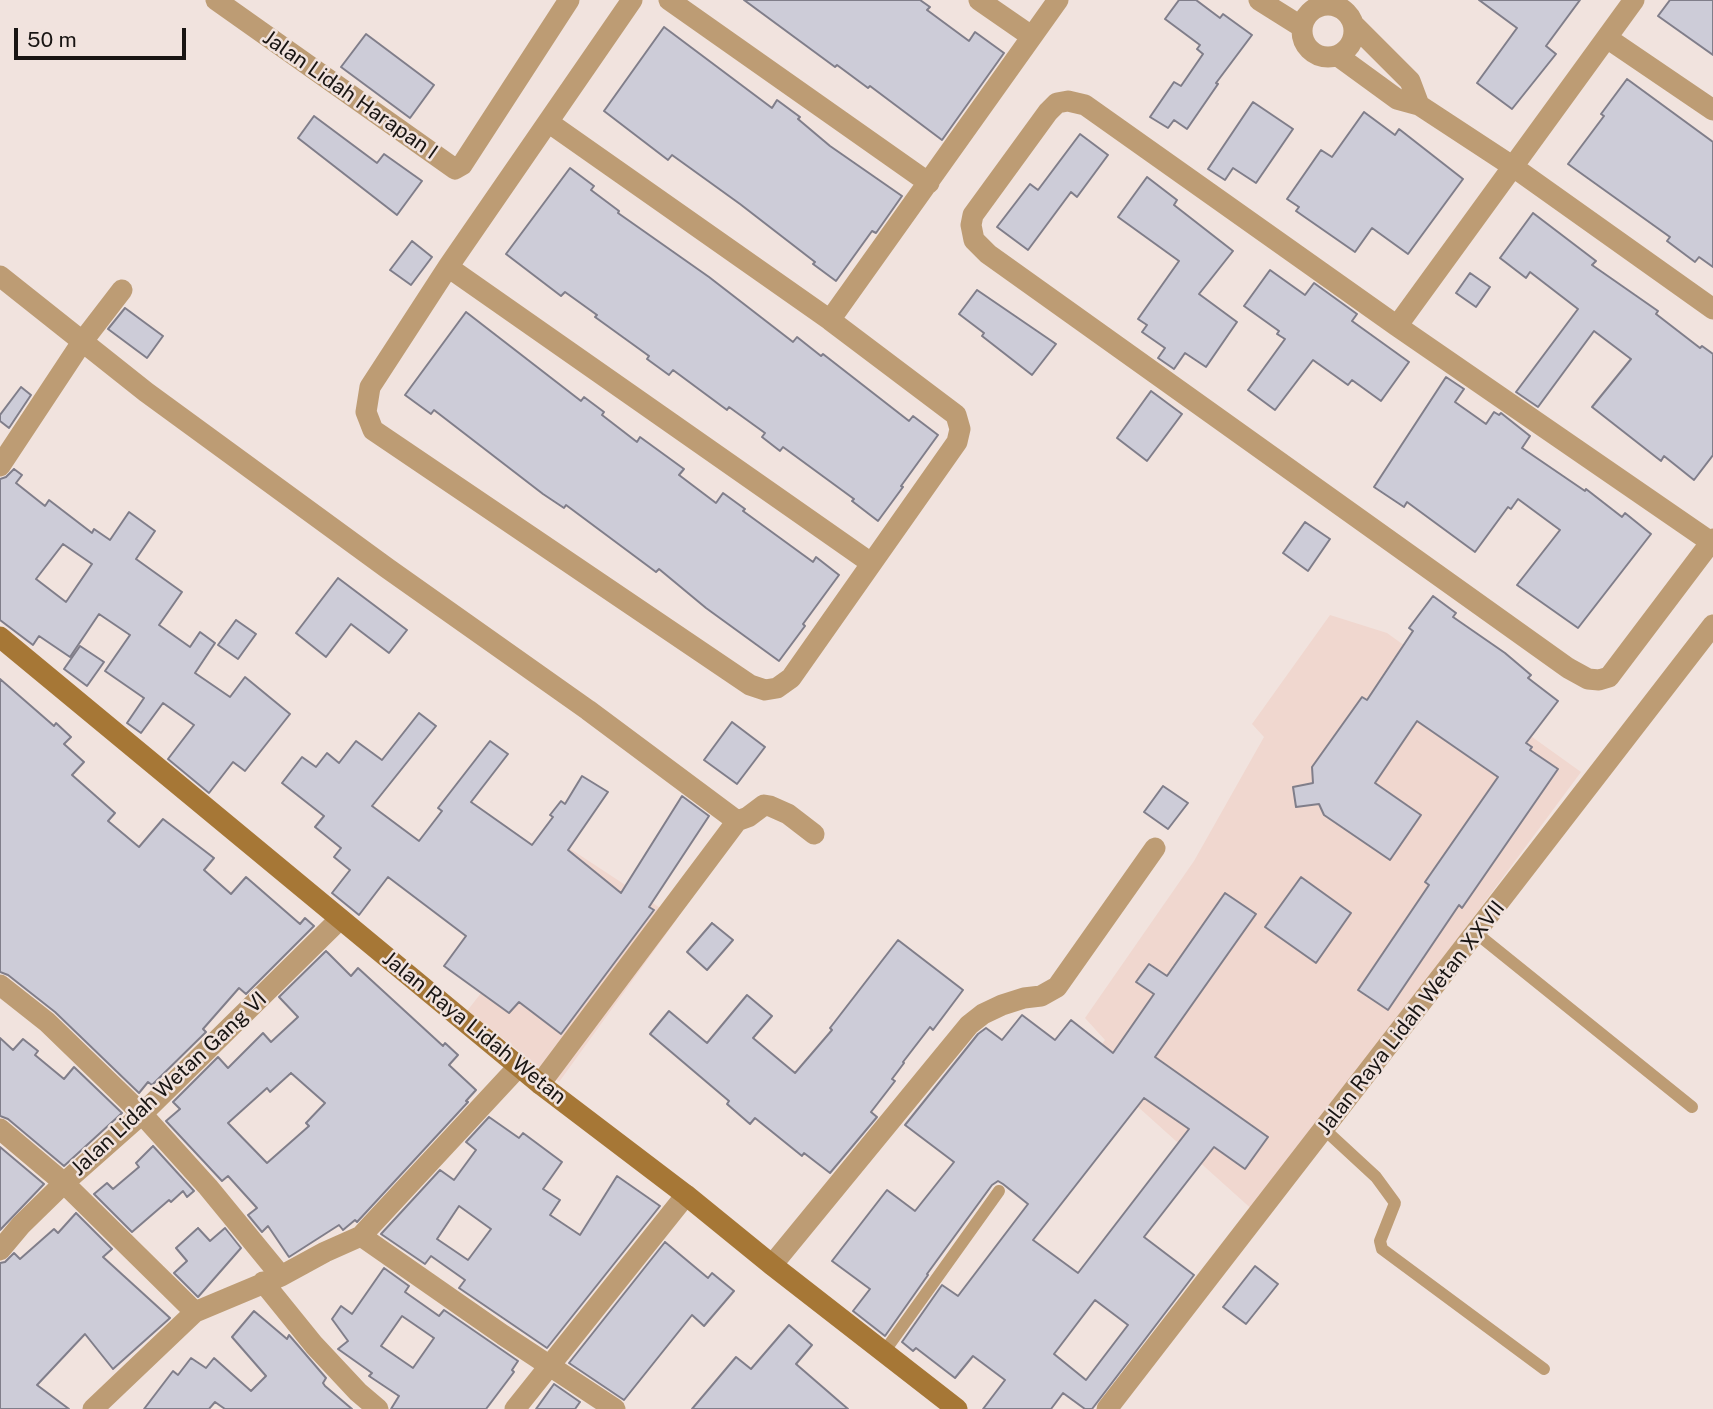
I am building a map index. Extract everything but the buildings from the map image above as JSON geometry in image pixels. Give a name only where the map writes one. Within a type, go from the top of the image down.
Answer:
[{"type":"main road","name":"Jalan Raya Lidah Wetan","points":[[0,637],[541,1084],[686,1195],[952,1407]]},
{"type":"street","name":"Jalan Lidah Harapan I","points":[[216,0],[455,169],[462,165],[569,0]]},
{"type":"street","points":[[548,122],[830,320],[956,415],[960,429],[957,442],[791,678],[778,688],[765,690],[750,685],[373,430],[366,412],[369,387],[448,267],[632,0]]},
{"type":"street","points":[[669,0],[929,183]]},
{"type":"street","points":[[979,0],[1031,36]]},
{"type":"street","points":[[830,320],[1058,0]]},
{"type":"street","points":[[1259,0],[1302,27]]},
{"type":"street","points":[[1397,326],[1634,0]]},
{"type":"street","points":[[1419,105],[1410,81],[1349,12],[1336,6],[1313,3],[1302,27],[1307,46],[1315,53],[1325,57],[1338,56],[1397,99],[1419,105],[1512,166],[1713,309]]},
{"type":"street","points":[[1338,56],[1351,43],[1354,34],[1349,12]]},
{"type":"street","points":[[1607,38],[1713,110]]},
{"type":"street","points":[[1069,101],[1085,105],[1397,326],[1712,541],[1609,677],[1588,679],[1568,668],[988,254],[974,240],[971,225],[973,215],[1048,111],[1058,103],[1069,101]]},
{"type":"street","points":[[448,267],[871,563]]},
{"type":"street","points":[[0,276],[82,342],[321,520],[589,710],[737,821]]},
{"type":"street","points":[[0,466],[82,342],[122,290]]},
{"type":"street","name":"Jalan Raya Lidah Wetan XXVII","points":[[1107,1409],[1713,625]]},
{"type":"street","points":[[541,1084],[737,821],[748,817],[764,805],[770,806],[788,814],[814,834]]},
{"type":"street","points":[[772,1265],[969,1025],[983,1014],[1002,1005],[1041,996],[1058,987],[1155,848]]},
{"type":"street","name":"Jalan Lidah Wetan Gang VI","points":[[0,1250],[64,1183],[142,1114],[340,919]]},
{"type":"street","points":[[0,985],[47,1022],[142,1114],[208,1187],[314,1345],[358,1392],[378,1409]]},
{"type":"street","points":[[93,1409],[195,1312],[361,1236],[519,1066]]},
{"type":"street","points":[[0,1129],[64,1183],[195,1312]]},
{"type":"street","points":[[515,1409],[686,1195]]},
{"type":"street","points":[[361,1236],[615,1409]]},
{"type":"lane","points":[[1476,933],[1692,1107]]},
{"type":"lane","points":[[1324,1129],[1376,1177],[1395,1203],[1380,1241],[1382,1249],[1544,1369]]},
{"type":"lane","points":[[884,1352],[999,1191]]},
{"type":"shaded area","points":[[1330,615],[1387,633],[1581,772],[1255,1212],[1088,1062],[1105,1040],[1085,1018],[1194,861],[1264,737],[1252,724]]},
{"type":"shaded area","points":[[569,848],[677,919],[559,1082],[467,1011],[522,941]]}]
